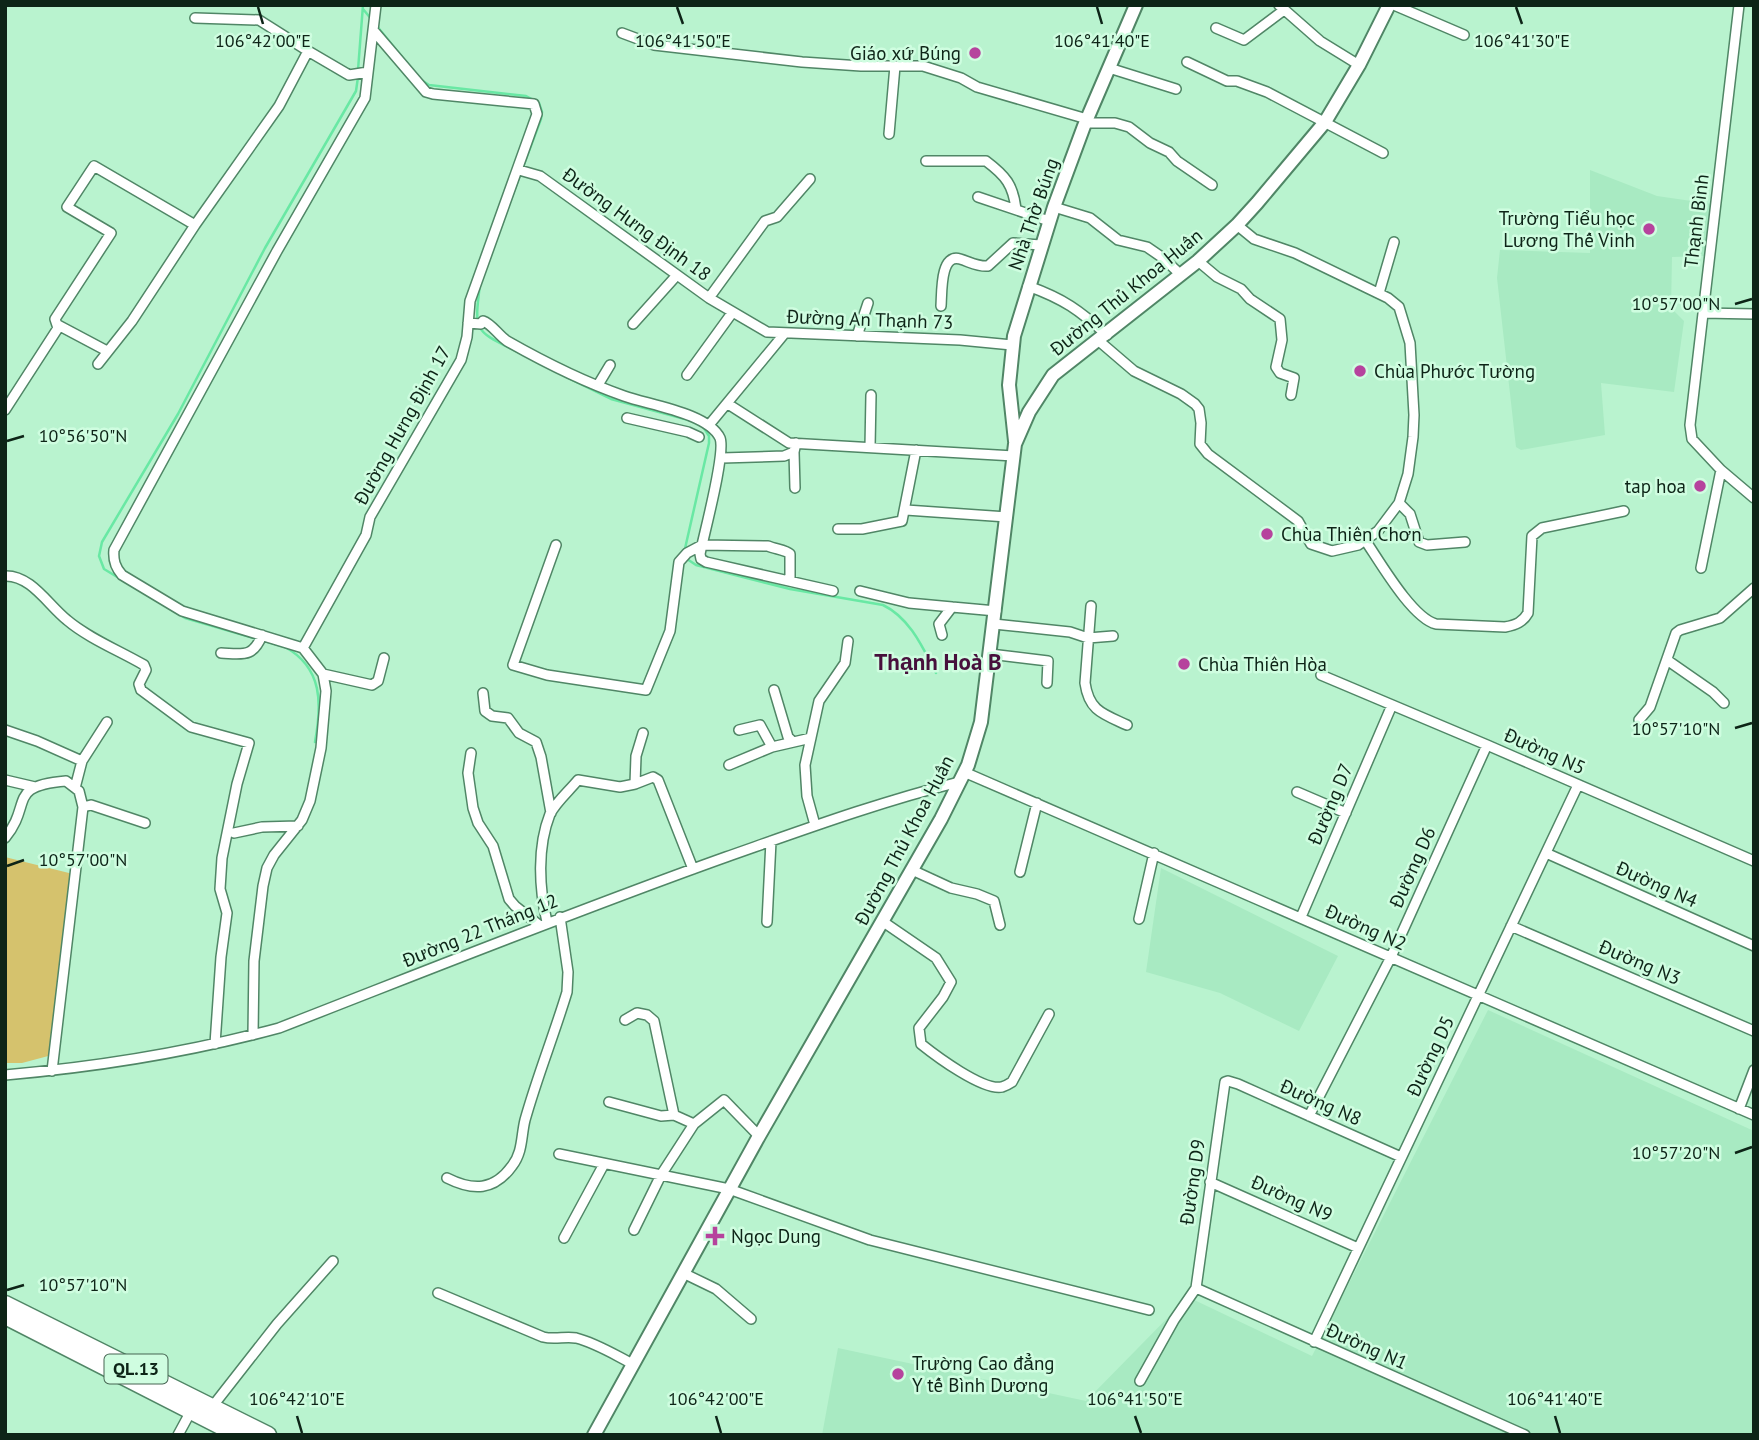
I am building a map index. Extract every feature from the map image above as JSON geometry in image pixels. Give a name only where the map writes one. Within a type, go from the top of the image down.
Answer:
[{"type":"highway","name":"QL.13","points":[[5,1304],[268,1435]]},
{"type":"highway","name":"QL.13","points":[[7,1322],[238,1435]]},
{"type":"main road","name":"Nhà Thờ Búng","points":[[1014,450],[1009,385],[1012,345],[1028,286],[1086,121],[1136,5]]},
{"type":"main road","name":"Đường Thủ Khoa Huân","points":[[594,1435],[729,1189],[942,819],[962,777],[981,722],[1014,450],[1029,412],[1053,375],[1181,275],[1237,225],[1325,122],[1392,5]]},
{"type":"street","points":[[253,1035],[254,961],[263,887],[267,868],[274,855],[298,826],[310,802],[318,763],[326,691],[323,674],[303,648],[260,640],[182,611],[122,575],[114,564],[114,550],[277,251],[365,98],[365,72],[376,5]]},
{"type":"street","points":[[1392,5],[1464,35]]},
{"type":"street","name":"Thạnh Bình","points":[[1740,5],[1690,425],[1692,439],[1721,470],[1754,498]]},
{"type":"street","points":[[1216,28],[1244,40],[1282,7],[1320,41],[1359,65]]},
{"type":"street","points":[[195,18],[260,20],[349,75],[365,72]]},
{"type":"street","name":"Đường Hưng Định 17","points":[[303,648],[366,535],[370,517],[461,360],[470,301],[537,114],[534,104],[426,92],[373,30]]},
{"type":"street","points":[[622,33],[654,45],[802,62],[923,66],[961,78],[977,87],[1086,121],[1129,127],[1150,144],[1169,152],[1177,161],[1212,185]]},
{"type":"street","points":[[98,364],[132,321],[195,225],[279,106],[308,51]]},
{"type":"street","points":[[1187,62],[1227,81],[1237,81],[1267,92],[1383,153]]},
{"type":"street","points":[[890,134],[895,66]]},
{"type":"street","points":[[1109,68],[1176,89]]},
{"type":"street","points":[[926,161],[986,161],[1006,179],[1014,191],[1016,209]]},
{"type":"street","points":[[107,351],[58,325],[55,319],[111,233],[67,206],[94,166],[195,225]]},
{"type":"street","name":"Đường Hưng Định 18","points":[[519,170],[540,176],[732,313]]},
{"type":"street","points":[[709,298],[765,221],[777,217],[810,179]]},
{"type":"street","points":[[978,197],[1049,220]]},
{"type":"street","points":[[1054,207],[1090,218],[1118,240],[1147,247],[1181,275]]},
{"type":"street","points":[[1028,286],[1079,309],[1135,371],[1195,404],[1202,423],[1200,444],[1208,454],[1298,521],[1311,544],[1332,551],[1342,551],[1378,531],[1399,503],[1408,474],[1415,415],[1410,343],[1399,307],[1379,293],[1295,253],[1254,239],[1237,225]]},
{"type":"street","points":[[1379,293],[1394,242]]},
{"type":"street","points":[[941,306],[946,264],[950,259],[956,257],[988,267],[1013,243],[1041,245]]},
{"type":"street","points":[[1198,261],[1280,319],[1282,340],[1276,367],[1280,373],[1294,378],[1292,395]]},
{"type":"street","points":[[633,324],[677,275]]},
{"type":"street","points":[[857,336],[868,303]]},
{"type":"street","points":[[687,375],[732,313]]},
{"type":"street","name":"Đường An Thạnh 73","points":[[732,313],[767,332],[960,340],[1012,345]]},
{"type":"street","points":[[1703,313],[1754,314]]},
{"type":"street","points":[[468,323],[488,322],[507,340],[562,370],[691,424],[699,437]]},
{"type":"street","points":[[5,410],[58,325]]},
{"type":"street","points":[[709,425],[785,333]]},
{"type":"street","points":[[598,385],[610,365]]},
{"type":"street","points":[[870,447],[871,395]]},
{"type":"street","points":[[728,404],[795,448]]},
{"type":"street","points":[[627,418],[709,425],[721,440],[722,458],[701,559],[833,591]]},
{"type":"street","points":[[795,448],[795,488]]},
{"type":"street","points":[[722,458],[785,456],[795,448],[1014,450]]},
{"type":"street","points":[[838,529],[898,524],[904,519],[916,450]]},
{"type":"street","points":[[1701,568],[1721,470]]},
{"type":"street","points":[[1399,503],[1410,514],[1419,542],[1427,545],[1465,542]]},
{"type":"street","points":[[906,510],[1007,517]]},
{"type":"street","points":[[1365,540],[1410,604],[1427,622],[1505,627],[1516,625],[1525,619],[1528,613],[1532,536],[1542,528],[1624,510]]},
{"type":"street","points":[[556,545],[513,665],[547,675],[646,690],[670,631],[679,562],[687,553],[702,545],[768,547],[788,552],[792,568],[790,580]]},
{"type":"street","points":[[5,576],[15,576],[33,588],[68,622],[144,665],[146,670],[139,684],[141,690],[188,726],[249,743],[237,784],[222,858],[220,890],[227,913],[215,1044]]},
{"type":"street","points":[[1639,720],[1650,707],[1676,633],[1720,618],[1754,588]]},
{"type":"street","points":[[860,591],[909,603],[952,607],[1088,638],[1113,636]]},
{"type":"street","points":[[1091,606],[1085,683],[1088,700],[1104,714],[1127,724]]},
{"type":"street","points":[[942,635],[939,624],[952,607]]},
{"type":"street","points":[[222,653],[247,653],[260,640]]},
{"type":"street","points":[[815,825],[805,781],[805,765],[818,701],[845,663],[848,642]]},
{"type":"street","points":[[990,654],[1048,661],[1047,683]]},
{"type":"street","points":[[323,674],[372,685],[378,681],[384,658]]},
{"type":"street","points":[[1667,660],[1713,692],[1724,703]]},
{"type":"street","name":"Đường N5","points":[[1321,675],[1754,861]]},
{"type":"street","points":[[774,690],[788,737],[792,741]]},
{"type":"street","points":[[483,693],[485,711],[492,716],[508,718],[519,733],[536,743],[551,813]]},
{"type":"street","name":"Đường D7","points":[[1301,917],[1392,705]]},
{"type":"street","points":[[75,788],[82,761],[107,722]]},
{"type":"street","points":[[738,730],[761,725],[772,747]]},
{"type":"street","points":[[5,730],[82,761]]},
{"type":"street","points":[[635,784],[636,756],[643,733]]},
{"type":"street","points":[[729,765],[772,747],[811,738]]},
{"type":"street","name":"Đường D6","points":[[1309,1116],[1391,957],[1487,745]]},
{"type":"street","points":[[471,753],[469,790],[478,823],[493,846],[509,898],[515,906],[543,923]]},
{"type":"street","points":[[543,923],[541,851],[551,813],[578,780],[620,787],[653,777],[658,779],[693,869]]},
{"type":"street","name":"Đường 22 Tháng 12","points":[[5,1075],[52,1071],[215,1044],[279,1028],[543,923],[815,825],[962,777]]},
{"type":"street","name":"Đường N2","points":[[962,777],[1037,803],[1754,1115]]},
{"type":"street","points":[[5,780],[35,787]]},
{"type":"street","points":[[5,838],[27,791],[41,783],[66,781],[79,791],[83,807],[52,1071]]},
{"type":"street","name":"Đường D5","points":[[1314,1342],[1578,785]]},
{"type":"street","points":[[1297,792],[1346,813]]},
{"type":"street","points":[[1020,872],[1037,803]]},
{"type":"street","points":[[83,807],[91,805],[145,823]]},
{"type":"street","points":[[233,833],[262,827],[298,826]]},
{"type":"street","points":[[767,922],[771,841]]},
{"type":"street","points":[[1139,919],[1154,853]]},
{"type":"street","name":"Đường N4","points":[[1546,853],[1754,946]]},
{"type":"street","points":[[912,870],[951,888],[993,901],[1000,925]]},
{"type":"street","points":[[447,1178],[462,1186],[485,1187],[512,1166],[519,1153],[524,1122],[567,992],[568,972],[560,917]]},
{"type":"street","points":[[882,921],[936,958],[951,982],[919,1028],[921,1044],[951,1068],[994,1087],[1004,1087],[1012,1082],[1049,1014]]},
{"type":"street","name":"Đường N3","points":[[1511,926],[1754,1031]]},
{"type":"street","points":[[625,1020],[637,1013],[647,1015],[654,1021],[674,1115]]},
{"type":"street","points":[[1739,1109],[1754,1070]]},
{"type":"street","name":"Đường N8","points":[[1227,1081],[1401,1157]]},
{"type":"street","name":"Đường D9","points":[[1196,1289],[1223,1087],[1227,1081]]},
{"type":"street","points":[[634,1230],[661,1175],[694,1124],[724,1100],[759,1136]]},
{"type":"street","points":[[609,1102],[661,1116],[674,1115],[694,1124]]},
{"type":"street","points":[[559,1154],[729,1189],[870,1240],[1149,1310]]},
{"type":"street","points":[[564,1238],[604,1164]]},
{"type":"street","name":"Đường N9","points":[[1210,1182],[1358,1248]]},
{"type":"street","points":[[212,1407],[277,1324],[333,1261]]},
{"type":"street","points":[[683,1273],[716,1289],[751,1319]]},
{"type":"street","points":[[1140,1381],[1174,1320],[1196,1289]]},
{"type":"street","name":"Đường N1","points":[[1196,1289],[1525,1435]]},
{"type":"street","points":[[438,1293],[543,1337],[553,1340],[569,1337],[580,1339],[633,1364]]},
{"type":"street","points":[[178,1435],[191,1411]]},
{"type":"shaded area","points":[[1590,170],[1657,196],[1712,204],[1704,256],[1672,257],[1671,308],[1684,321],[1674,392],[1601,383],[1605,435],[1521,450],[1516,447],[1497,278],[1500,250],[1590,253]]},
{"type":"shaded area","points":[[5,857],[73,874],[52,1055],[22,1063],[5,1063]]},
{"type":"shaded area","points":[[1161,868],[1338,956],[1299,1031],[1220,993],[1146,972]]},
{"type":"shaded area","points":[[1488,1010],[1754,1131],[1754,1435],[822,1435],[838,1348],[1086,1401],[1188,1297],[1312,1356]]},
{"type":"waterway","points":[[358,70],[363,5]]},
{"type":"waterway","points":[[363,9],[372,20]]},
{"type":"waterway","points":[[376,25],[420,79],[429,85],[526,96],[539,103],[541,119],[504,218]]},
{"type":"waterway","points":[[315,742],[319,714],[317,688],[307,665],[297,656],[285,647],[185,618],[104,569],[99,556],[102,542],[178,414],[265,248],[356,91],[358,77]]},
{"type":"waterway","points":[[480,284],[477,312],[480,328],[485,334],[518,352]]},
{"type":"waterway","points":[[564,376],[611,399],[692,421]]},
{"type":"waterway","points":[[684,553],[709,443],[709,436],[704,428]]},
{"type":"waterway","points":[[687,559],[696,565],[790,589],[883,605],[908,626],[936,673]]},
{"type":"place","name":"Giáo xứ Búng","points":[[975,53]]},
{"type":"place","name":"Trường Tiểu học Lương Thế Vinh","points":[[1649,229]]},
{"type":"place","name":"Chùa Phước Tường","points":[[1360,371]]},
{"type":"place","name":"tap hoa","points":[[1700,486]]},
{"type":"place","name":"Chùa Thiên Chơn","points":[[1267,534]]},
{"type":"place","name":"Chùa Thiên Hòa","points":[[1184,664]]},
{"type":"place","name":"Ngọc Dung","points":[[715,1236]]},
{"type":"place","name":"Trường Cao đẳng Y tế Bình Dương","points":[[898,1374]]},
{"type":"district","name":"Thạnh Hoà B","points":[[938,662]]}]
